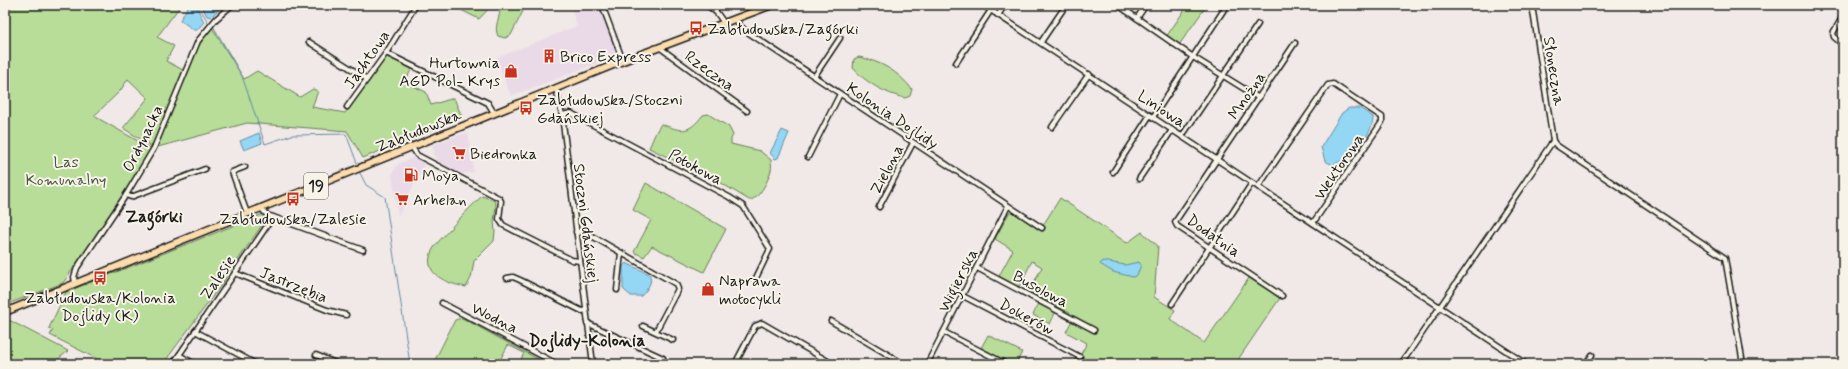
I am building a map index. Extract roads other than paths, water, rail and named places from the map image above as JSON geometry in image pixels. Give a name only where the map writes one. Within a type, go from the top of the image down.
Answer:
[{"type":"highway","name":"Zabłudowska","points":[[75,283],[623,61],[772,5]]},
{"type":"highway","name":"19","points":[[5,312],[75,283]]},
{"type":"street","name":"Ordynacka","points":[[75,283],[74,277],[77,268],[126,196],[160,136],[198,41],[216,19],[232,5]]},
{"type":"street","name":"Jachtowa","points":[[347,107],[386,53],[416,5]]},
{"type":"street","points":[[602,5],[623,61]]},
{"type":"street","points":[[707,5],[717,13],[724,23]]},
{"type":"street","name":"Liniowa","points":[[983,5],[1526,364]]},
{"type":"street","points":[[998,15],[1005,5]]},
{"type":"street","points":[[1040,42],[1066,5]]},
{"type":"street","points":[[1118,5],[1193,57],[1259,98]]},
{"type":"street","points":[[1137,18],[1146,5]]},
{"type":"street","points":[[1113,172],[1193,57],[1227,5]]},
{"type":"street","name":"Słoneczna","points":[[1532,5],[1553,141]]},
{"type":"street","points":[[956,63],[991,10]]},
{"type":"street","points":[[1843,16],[1833,33],[1834,37],[1843,45]]},
{"type":"street","name":"Kolonia Dojlidy","points":[[735,19],[746,32],[1042,228]]},
{"type":"street","points":[[1182,136],[1258,24]]},
{"type":"street","points":[[814,77],[840,38]]},
{"type":"street","points":[[309,42],[367,79]]},
{"type":"street","name":"Mnożna","points":[[1218,160],[1295,43]]},
{"type":"street","name":"Rzeczna","points":[[659,47],[747,111]]},
{"type":"street","points":[[386,53],[488,103],[494,113]]},
{"type":"street","points":[[1052,127],[1089,74]]},
{"type":"street","name":"Wektorowa","points":[[1258,187],[1328,85],[1333,84],[1382,117],[1382,122],[1313,223]]},
{"type":"street","name":"Stoczni Gdańskiej","points":[[556,88],[562,115],[592,363]]},
{"type":"street","points":[[808,157],[840,94]]},
{"type":"street","name":"Potokowa","points":[[562,115],[570,113],[578,117],[729,197],[743,206],[770,249],[755,280]]},
{"type":"street","points":[[1139,178],[1172,130]]},
{"type":"street","points":[[1401,364],[1553,141],[1556,145],[1725,258],[1743,364]]},
{"type":"street","name":"Zielona","points":[[879,207],[913,143]]},
{"type":"street","points":[[412,147],[417,155],[499,198],[501,202],[499,219],[503,225],[572,260],[580,261]]},
{"type":"street","name":"Dodatnia","points":[[1218,160],[1175,222],[1177,226],[1282,296]]},
{"type":"street","points":[[245,167],[232,172],[247,213]]},
{"type":"street","points":[[126,196],[131,197],[205,169]]},
{"type":"street","points":[[1172,304],[1252,183]]},
{"type":"street","name":"Wigierska","points":[[927,364],[1008,206]]},
{"type":"street","points":[[261,208],[267,215],[363,250]]},
{"type":"street","name":"Zalesie","points":[[173,364],[273,217]]},
{"type":"street","points":[[576,232],[583,231],[678,286],[678,289],[656,331]]},
{"type":"street","points":[[617,290],[622,253]]},
{"type":"street","name":"Busolowa","points":[[977,268],[1094,330]]},
{"type":"street","name":"Jastrzębia","points":[[235,272],[327,310],[346,315]]},
{"type":"street","points":[[507,278],[513,277],[582,311],[586,310]]},
{"type":"street","name":"Dokerów","points":[[963,296],[1080,357]]},
{"type":"street","name":"Wodna","points":[[442,303],[557,364]]},
{"type":"street","points":[[831,321],[904,364]]},
{"type":"street","points":[[587,323],[663,358],[661,364]]},
{"type":"street","points":[[735,364],[755,326],[762,323],[833,364]]},
{"type":"street","points":[[644,326],[673,340]]},
{"type":"street","points":[[195,331],[256,364]]},
{"type":"street","points":[[944,332],[1006,364]]},
{"type":"street","points":[[179,355],[195,364]]},
{"type":"street","points":[[316,355],[338,364]]},
{"type":"street","points":[[1592,355],[1587,362],[1594,364]]},
{"type":"water","points":[[189,5],[196,5],[204,22],[197,30],[194,30],[180,20]]},
{"type":"water","points":[[201,5],[223,5],[211,17],[207,16]]},
{"type":"water","points":[[1349,108],[1360,108],[1373,117],[1373,122],[1367,135],[1354,153],[1333,165],[1325,161],[1321,147],[1342,113]]},
{"type":"water","points":[[782,130],[789,133],[778,158],[775,159],[770,153]]},
{"type":"water","points":[[259,133],[262,143],[244,150],[240,141]]},
{"type":"water","points":[[1102,261],[1125,265],[1139,262],[1141,265],[1137,275],[1133,277],[1113,272],[1100,264]]},
{"type":"water","points":[[626,263],[649,274],[651,280],[641,296],[631,296],[623,289],[623,266]]},
{"type":"waterway","points":[[198,5],[208,22]]},
{"type":"waterway","points":[[212,28],[242,76],[265,144],[292,135],[346,134],[357,163]]},
{"type":"waterway","points":[[360,173],[366,185],[385,197],[410,364]]},
{"type":"place","name":"Zabłudowska/Zagórki","points":[[696,28]]},
{"type":"place","name":"Brico Express","points":[[549,56]]},
{"type":"place","name":"Hurtownia AGD Pol- Krys","points":[[511,71]]},
{"type":"place","name":"Zabłudowska/Stoczni Gdańskiej","points":[[526,108]]},
{"type":"place","name":"Biedronka","points":[[459,153]]},
{"type":"place","name":"Moya","points":[[411,175]]},
{"type":"place","name":"Zabłudowska/Zalesie","points":[[293,199]]},
{"type":"place","name":"Arhelan","points":[[402,199]]},
{"type":"place","name":"Zabłudowska/Kolonia Dojlidy (K)","points":[[100,278]]},
{"type":"place","name":"Naprawa motocykli","points":[[708,289]]},
{"type":"district","name":"Zagórki","points":[[154,216]]},
{"type":"district","name":"Dojlidy-Kolonia","points":[[587,340]]},
{"type":"park label","name":"Las Komunalny","points":[[66,170]]}]
